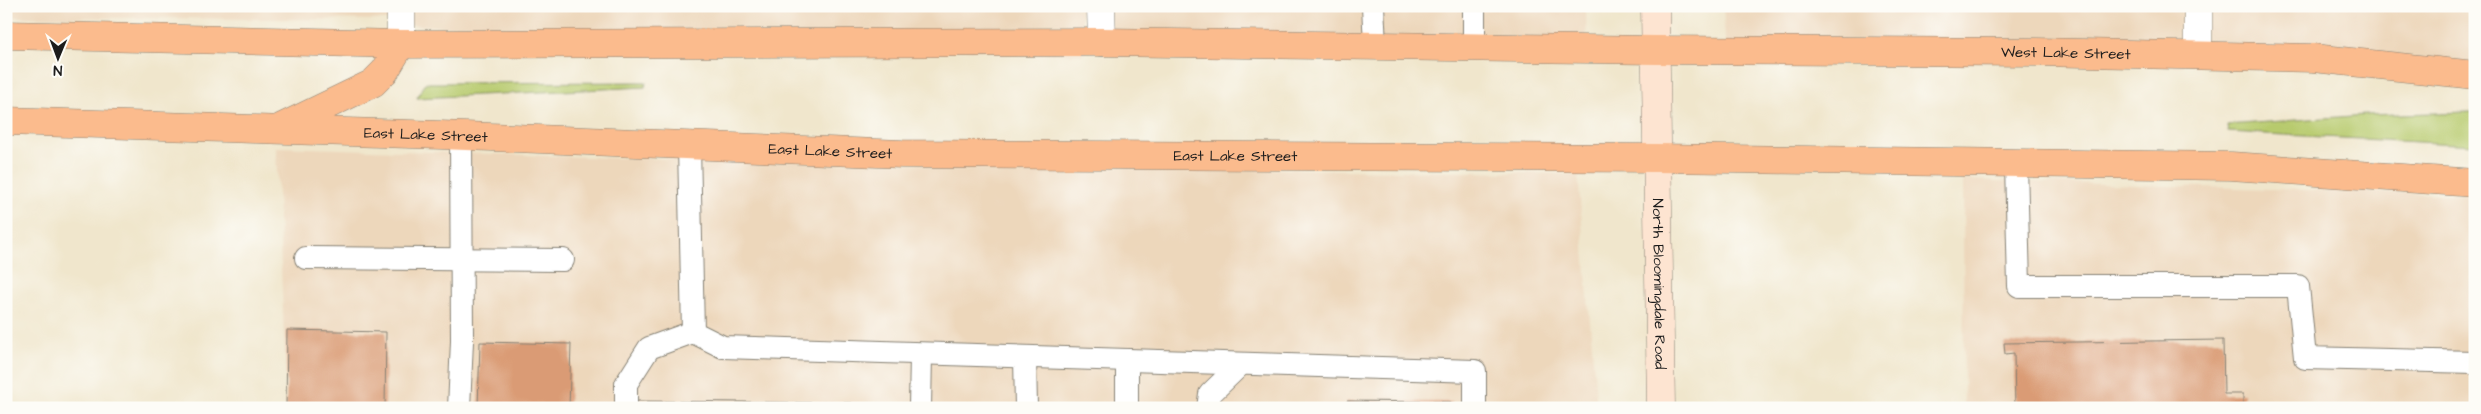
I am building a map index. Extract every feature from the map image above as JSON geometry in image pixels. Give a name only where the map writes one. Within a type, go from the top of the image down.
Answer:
[{"type":"main road","name":"North Bloomingdale Road","points":[[1655,6],[1661,408]]},
{"type":"main road","points":[[6,35],[401,44],[1102,42],[1375,44],[1656,50]]},
{"type":"main road","points":[[278,129],[373,83],[385,71],[401,44]]},
{"type":"main road","name":"West Lake Street","points":[[1656,50],[2198,54],[2313,58],[2475,75]]},
{"type":"main road","name":"East Lake Street","points":[[6,120],[902,154],[1656,158]]},
{"type":"main road","points":[[1656,158],[2231,166],[2475,183]]},
{"type":"street","points":[[401,6],[401,44]]},
{"type":"street","points":[[1101,6],[1102,42]]},
{"type":"street","points":[[2198,6],[2198,54]]},
{"type":"lane","points":[[1373,6],[1375,44]]},
{"type":"lane","points":[[1474,6],[1474,46]]},
{"type":"lane","points":[[459,408],[460,136]]},
{"type":"lane","points":[[689,146],[693,332]]},
{"type":"lane","points":[[2016,164],[2019,286],[2298,286],[2305,358],[2475,362]]},
{"type":"lane","points":[[306,258],[563,260]]},
{"type":"lane","points":[[626,408],[626,384],[649,348],[693,332],[723,347],[1475,371],[1475,408]]},
{"type":"lane","points":[[920,408],[921,354]]},
{"type":"lane","points":[[1025,357],[1026,408]]},
{"type":"lane","points":[[1127,360],[1127,408]]},
{"type":"lane","points":[[1208,408],[1210,394],[1241,364]]},
{"type":"shaded area","points":[[6,6],[389,6],[390,20],[6,17]]},
{"type":"shaded area","points":[[409,6],[1081,6],[1083,55],[409,25]]},
{"type":"shaded area","points":[[1102,6],[1586,6],[1587,51],[1329,59],[1104,54]]},
{"type":"shaded area","points":[[1723,6],[2183,6],[2183,66],[1726,54]]},
{"type":"shaded area","points":[[2200,6],[2475,6],[2475,67],[2199,63]]},
{"type":"shaded area","points":[[276,147],[617,158],[1578,174],[1597,408],[287,408]]},
{"type":"shaded area","points":[[1963,180],[2475,195],[2475,408],[1964,408]]},
{"type":"green space","points":[[646,82],[645,87],[417,98],[425,83]]},
{"type":"green space","points":[[2475,112],[2475,145],[2228,132],[2227,125],[2366,115]]},
{"type":"building","points":[[287,330],[386,332],[385,408],[286,408]]},
{"type":"building","points":[[2223,340],[2224,394],[2243,394],[2243,408],[2015,408],[2014,353],[2005,354],[2004,343]]},
{"type":"building","points":[[480,342],[571,344],[569,408],[478,408]]},
{"type":"building","points":[[637,401],[852,403],[852,408],[637,408]]},
{"type":"building","points":[[1347,401],[1451,402],[1450,408],[1347,408]]},
{"type":"building","points":[[158,404],[186,406],[186,408],[158,408]]}]
